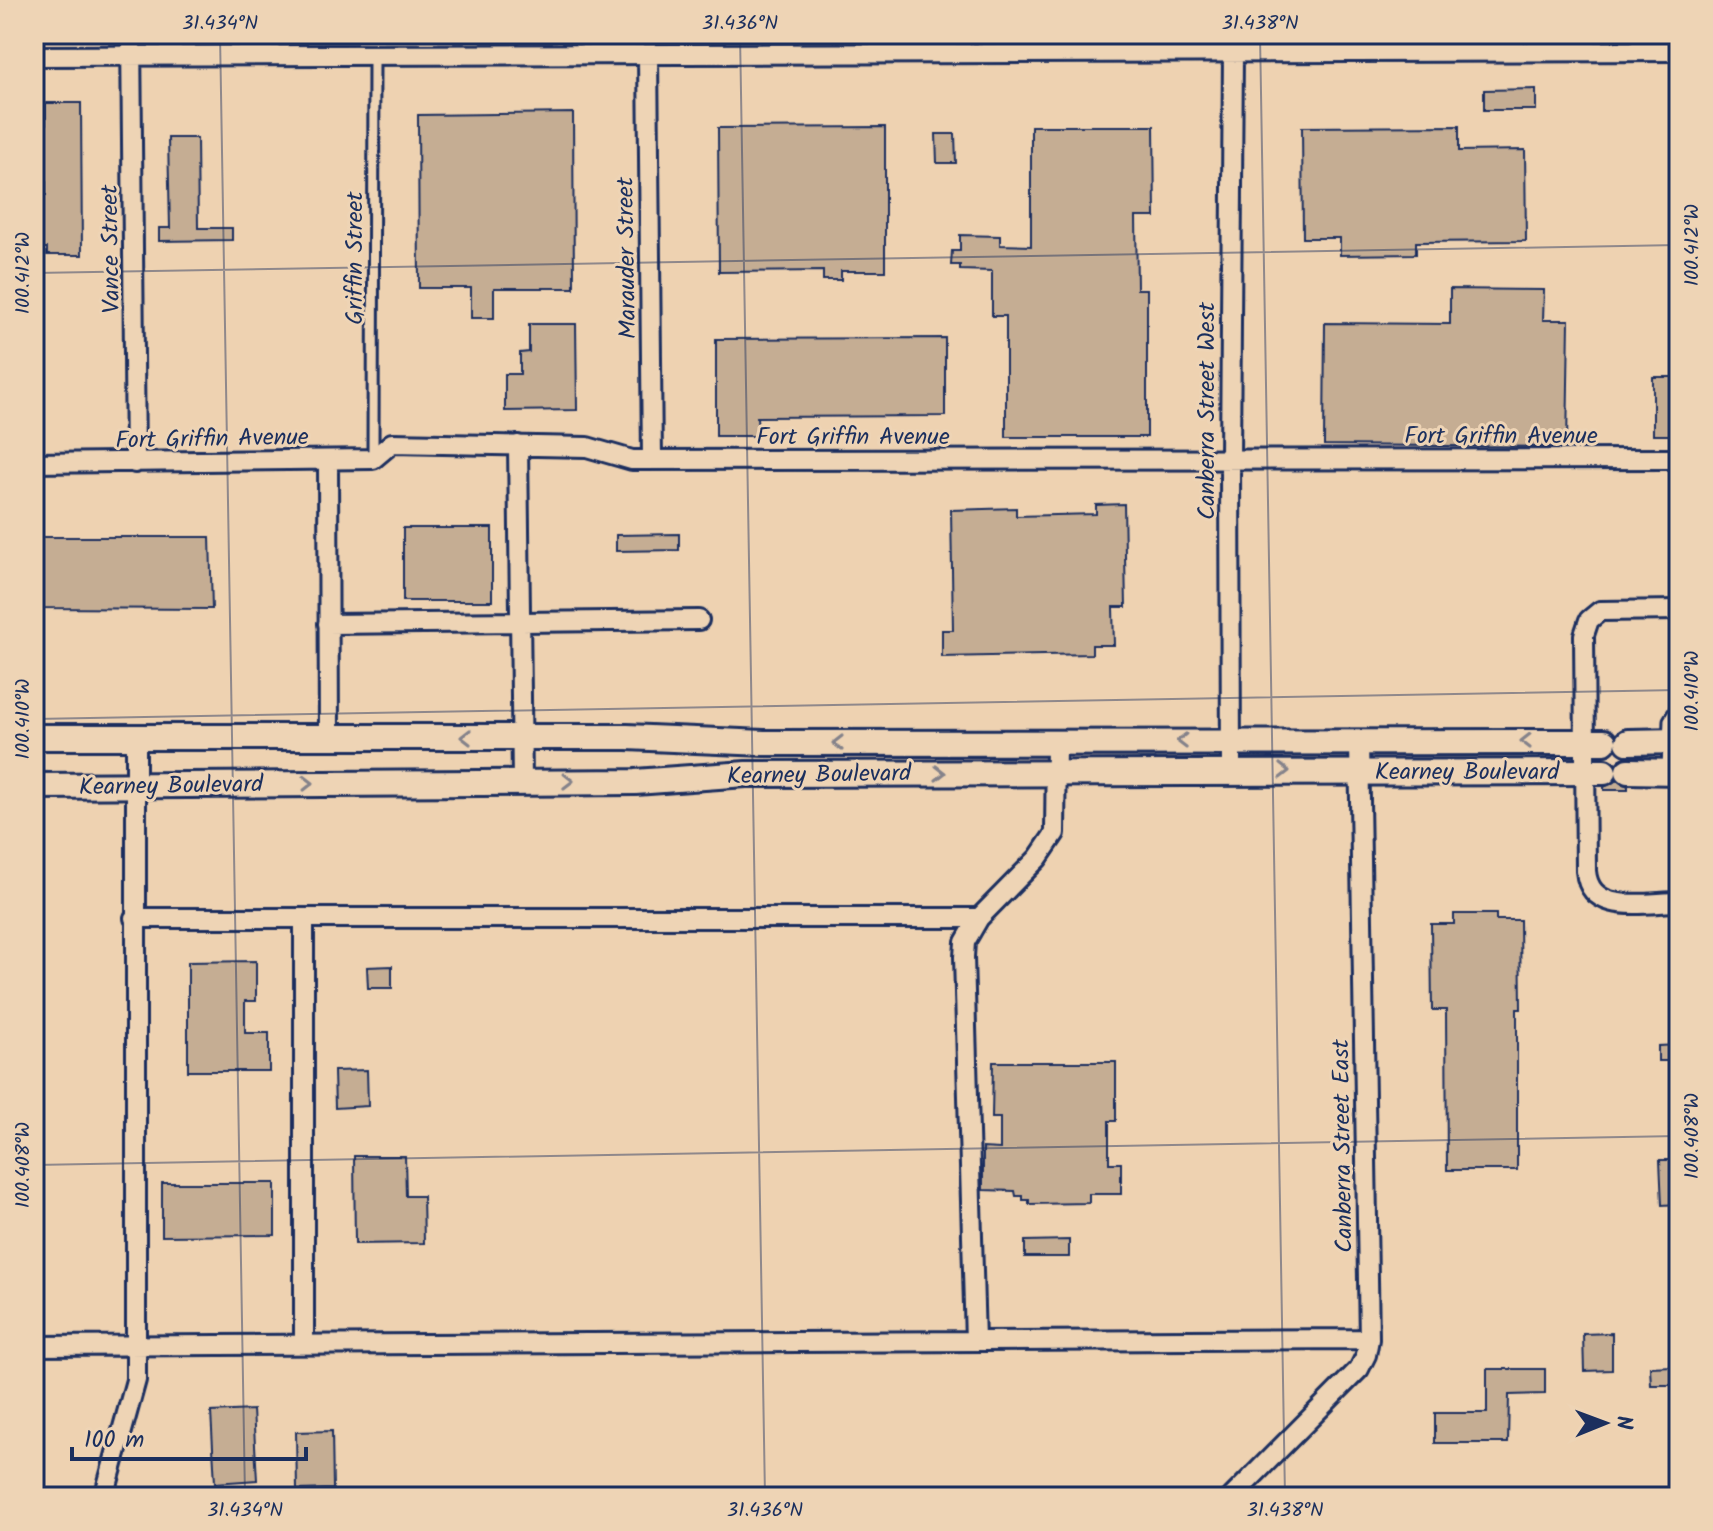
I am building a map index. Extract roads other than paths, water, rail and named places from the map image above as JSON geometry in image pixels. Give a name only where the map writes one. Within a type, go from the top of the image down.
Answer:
[{"type":"street","name":"Vance Street","points":[[131,34],[135,463]]},
{"type":"street","points":[[34,56],[1679,51]]},
{"type":"street","name":"Canberra Street West","points":[[1231,771],[1233,52]]},
{"type":"street","name":"Marauder Street","points":[[648,55],[652,460]]},
{"type":"street","name":"Fort Griffin Avenue","points":[[34,463],[373,459],[392,443],[587,447],[632,460],[1679,459]]},
{"type":"street","points":[[518,445],[522,781]]},
{"type":"street","points":[[328,460],[329,737]]},
{"type":"street","points":[[1679,610],[1600,611],[1589,620],[1584,635],[1606,742],[1606,772],[1586,871],[1593,893],[1611,902],[1679,902]]},
{"type":"street","points":[[328,624],[699,620]]},
{"type":"street","points":[[104,1497],[134,1395],[137,1345],[136,736]]},
{"type":"street","name":"Kearney Boulevard","points":[[34,737],[521,737],[764,743],[1673,741]]},
{"type":"street","name":"Canberra Street East","points":[[1232,1497],[1359,1369],[1369,1339],[1359,741]]},
{"type":"street","points":[[975,1341],[965,942],[979,918],[1050,845],[1057,819],[1056,743]]},
{"type":"street","name":"Kearney Boulevard","points":[[34,786],[635,782],[746,774],[1359,770],[1673,772]]},
{"type":"street","points":[[134,918],[979,918]]},
{"type":"street","points":[[304,919],[304,1343]]},
{"type":"street","points":[[34,1346],[1369,1339]]},
{"type":"lane","name":"Griffin Street","points":[[373,459],[374,56]]},
{"type":"lane","points":[[1673,772],[1669,720],[1679,704]]}]
